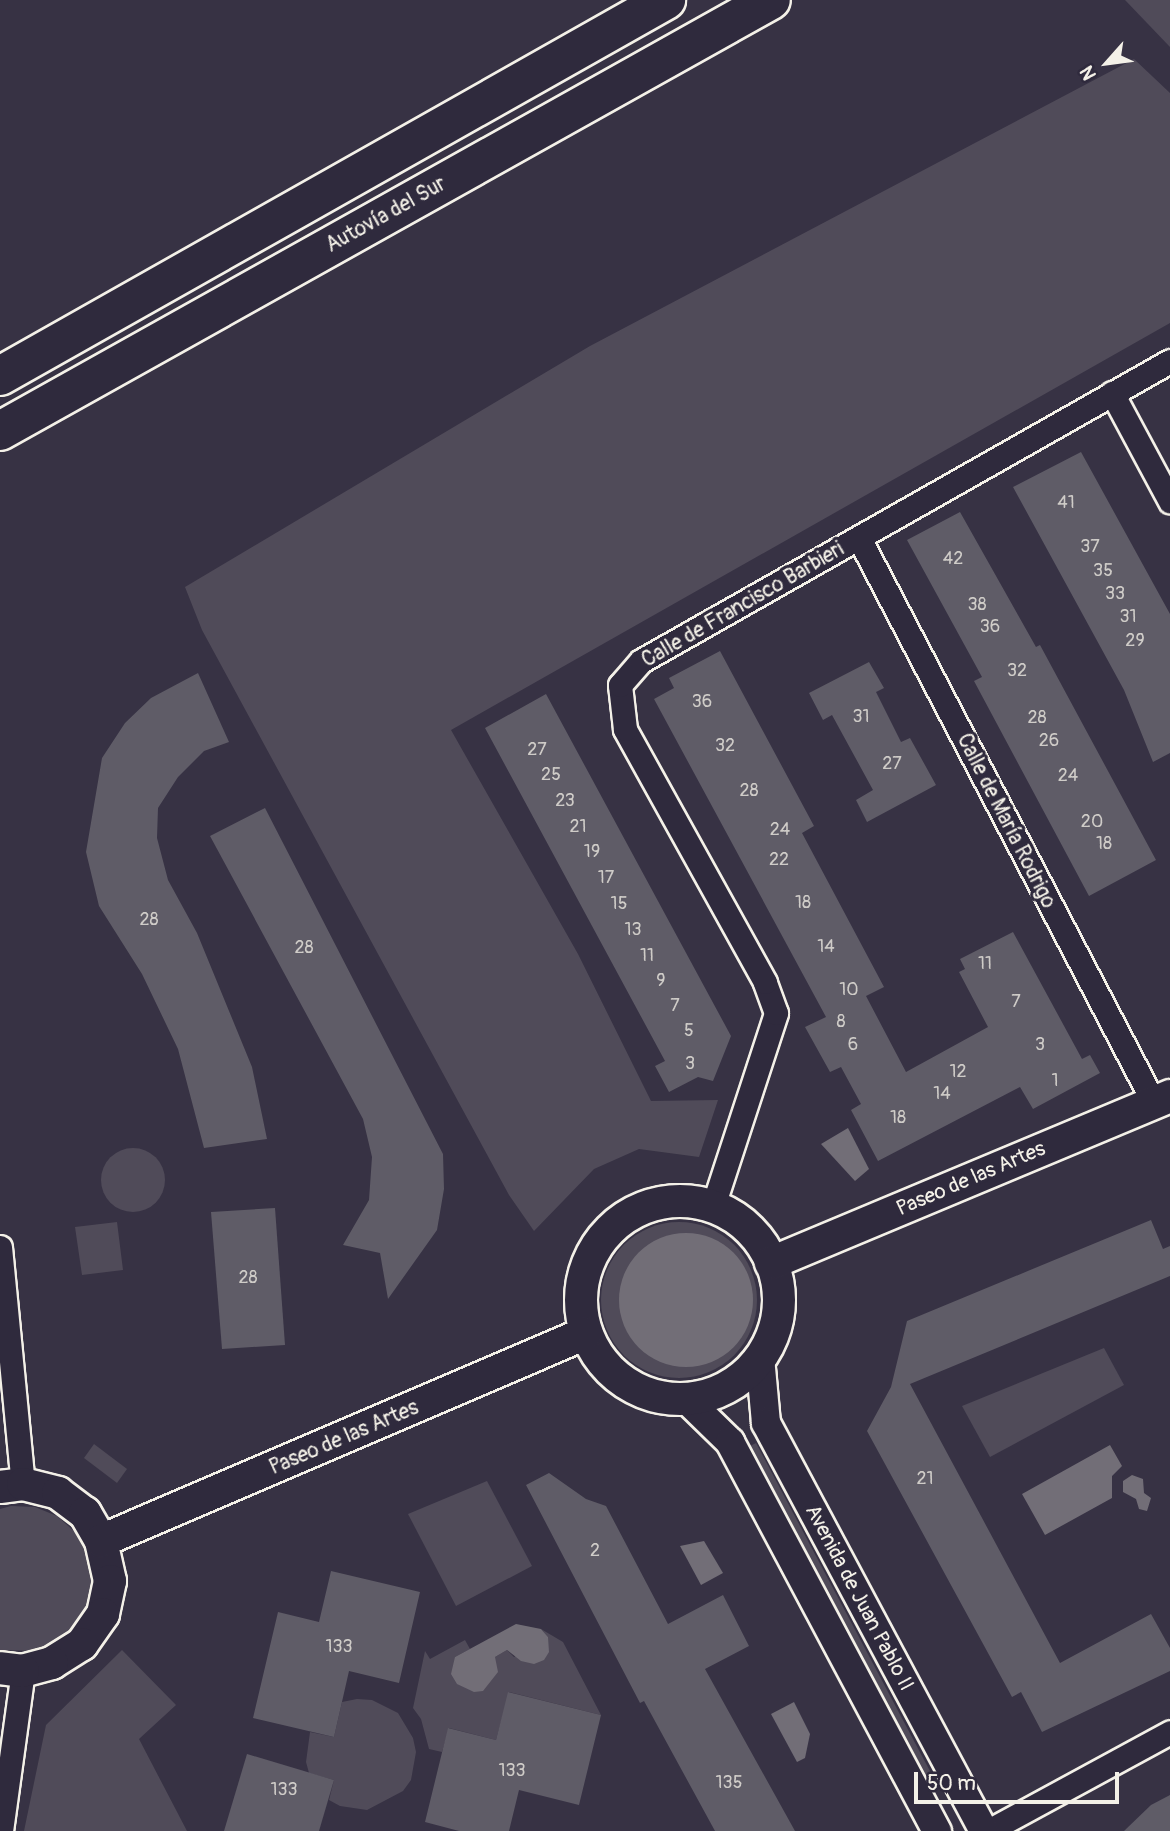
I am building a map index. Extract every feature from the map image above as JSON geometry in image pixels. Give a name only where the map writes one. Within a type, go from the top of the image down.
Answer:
[{"type":"highway","points":[[0,376],[666,0]]},
{"type":"highway","name":"Autovía del Sur","points":[[0,431],[771,0]]},
{"type":"main road","name":"Paseo de las Artes","points":[[771,1263],[1162,1100]]},
{"type":"main road","points":[[668,1201],[713,1206],[737,1219],[757,1237],[771,1263],[779,1292],[778,1315],[761,1357],[745,1375],[720,1391],[686,1399],[658,1396],[631,1386],[604,1363],[586,1333],[581,1300],[585,1269],[598,1244],[619,1222],[668,1201]]},
{"type":"main road","name":"Paseo de las Artes","points":[[102,1541],[586,1333]]},
{"type":"main road","points":[[11,1486],[67,1500],[85,1513],[102,1541],[110,1581],[103,1614],[82,1644],[52,1663],[11,1670]]},
{"type":"street","name":"Calle de Francisco Barbieri","points":[[713,1206],[776,1013],[765,982],[625,729],[620,685],[641,661],[1170,361]]},
{"type":"street","points":[[1112,394],[1170,501]]},
{"type":"street","name":"Calle de María Rodrigo","points":[[859,538],[1162,1100]]},
{"type":"street","points":[[0,1247],[11,1486]]},
{"type":"street","name":"Avenida de Juan Pablo II","points":[[761,1357],[766,1423],[986,1831]]},
{"type":"street","name":"Avenida de Juan Pablo II","points":[[686,1399],[730,1442],[937,1831]]},
{"type":"street","points":[[1,1831],[11,1670]]},
{"type":"street","points":[[986,1831],[1170,1732]]},
{"type":"shaded area","points":[[1125,0],[1170,0],[1170,47]]},
{"type":"shaded area","points":[[1134,59],[1170,93],[1170,323],[451,730],[578,954],[651,1101],[718,1100],[699,1157],[639,1149],[594,1169],[534,1231],[509,1195],[202,630],[185,587],[590,346]]},
{"type":"shaded area","points":[[848,1128],[869,1169],[855,1181],[821,1144]]},
{"type":"shaded area","points":[[133,1148],[156,1157],[165,1180],[156,1203],[133,1212],[110,1203],[101,1180],[110,1157]]},
{"type":"shaded area","points":[[117,1222],[123,1270],[82,1275],[75,1227]]},
{"type":"shaded area","points":[[679,1222],[709,1228],[734,1245],[751,1270],[757,1300],[751,1330],[734,1355],[709,1372],[679,1378],[649,1372],[624,1355],[607,1330],[601,1300],[607,1270],[624,1245],[649,1228]]},
{"type":"shaded area","points":[[686,1233],[712,1238],[733,1253],[748,1274],[753,1300],[748,1326],[733,1347],[712,1362],[686,1367],[660,1362],[639,1347],[624,1326],[619,1300],[624,1274],[639,1253],[660,1238]]},
{"type":"shaded area","points":[[1104,1348],[1124,1385],[990,1457],[962,1406]]},
{"type":"shaded area","points":[[756,1443],[931,1773],[926,1776],[750,1446]]},
{"type":"shaded area","points":[[94,1444],[127,1469],[117,1483],[84,1458]]},
{"type":"shaded area","points":[[1110,1445],[1122,1466],[1112,1476],[1112,1498],[1045,1535],[1022,1494]]},
{"type":"shaded area","points":[[1132,1475],[1143,1479],[1144,1493],[1151,1498],[1147,1511],[1139,1509],[1136,1499],[1123,1492],[1123,1481]]},
{"type":"shaded area","points":[[487,1481],[532,1566],[456,1606],[408,1514]]},
{"type":"shaded area","points":[[11,1506],[35,1507],[57,1516],[75,1532],[87,1553],[93,1576],[89,1600],[79,1623],[61,1640],[39,1651],[0,1650],[0,1509]]},
{"type":"shaded area","points":[[704,1541],[723,1573],[701,1585],[680,1546]]},
{"type":"shaded area","points":[[516,1624],[541,1629],[548,1637],[549,1652],[544,1660],[534,1664],[521,1661],[507,1650],[495,1657],[498,1672],[483,1691],[474,1692],[457,1684],[451,1674],[455,1657]]},
{"type":"shaded area","points":[[541,1629],[563,1642],[601,1715],[509,1692],[496,1740],[449,1728],[442,1752],[429,1749],[421,1719],[413,1708],[425,1651],[430,1659],[465,1640],[470,1649],[455,1657],[495,1657],[507,1650],[514,1657],[548,1637]]},
{"type":"shaded area","points":[[122,1650],[176,1705],[139,1739],[187,1831],[24,1831],[46,1725]]},
{"type":"shaded area","points":[[372,1700],[398,1713],[413,1738],[416,1752],[411,1780],[403,1791],[367,1810],[340,1806],[329,1800],[334,1780],[309,1773],[306,1762],[310,1732],[334,1737],[342,1702]]},
{"type":"shaded area","points":[[794,1702],[810,1734],[805,1758],[797,1762],[771,1714]]},
{"type":"building","points":[[1081,452],[1170,614],[1170,753],[1153,762],[1124,690],[1013,487]]},
{"type":"building","points":[[960,512],[1036,647],[1040,645],[1156,860],[1089,896],[974,681],[982,677],[907,540]]},
{"type":"building","points":[[720,651],[814,826],[802,833],[884,987],[866,996],[906,1072],[988,1027],[959,972],[965,969],[960,959],[1013,932],[1082,1059],[1090,1055],[1100,1073],[1033,1109],[1020,1087],[878,1161],[851,1110],[861,1104],[841,1067],[830,1072],[805,1027],[826,1017],[654,699],[674,688],[669,678]]},
{"type":"building","points":[[869,662],[884,688],[876,692],[901,742],[910,738],[936,785],[867,822],[856,800],[873,790],[832,715],[823,720],[809,693]]},
{"type":"building","points":[[198,673],[229,742],[204,751],[178,777],[158,808],[157,838],[168,880],[197,933],[252,1067],[267,1139],[204,1148],[178,1049],[142,974],[99,906],[86,852],[102,758],[125,723],[151,698]]},
{"type":"building","points":[[546,694],[731,1036],[713,1081],[698,1077],[669,1092],[655,1066],[665,1061],[485,728]]},
{"type":"building","points":[[265,808],[443,1154],[444,1189],[437,1230],[388,1299],[380,1253],[343,1245],[369,1200],[372,1157],[363,1119],[210,836]]},
{"type":"building","points":[[275,1208],[285,1345],[222,1349],[211,1212]]},
{"type":"building","points":[[1151,1220],[1163,1249],[1170,1246],[1170,1276],[910,1384],[1060,1663],[1151,1614],[1170,1648],[1170,1671],[1042,1732],[1021,1692],[1012,1697],[867,1431],[891,1387],[907,1321]]},
{"type":"building","points":[[549,1473],[586,1499],[606,1506],[668,1624],[723,1595],[749,1646],[705,1669],[795,1831],[715,1831],[644,1701],[640,1703],[526,1485]]},
{"type":"building","points":[[331,1571],[420,1592],[399,1683],[349,1671],[334,1737],[253,1718],[278,1612],[319,1622]]},
{"type":"building","points":[[508,1692],[601,1715],[579,1805],[519,1790],[509,1831],[459,1831],[425,1822],[448,1728],[496,1740]]},
{"type":"building","points":[[247,1754],[334,1780],[319,1831],[224,1831]]},
{"type":"building","points":[[1170,1795],[1170,1831],[1124,1831],[1151,1805]]}]
